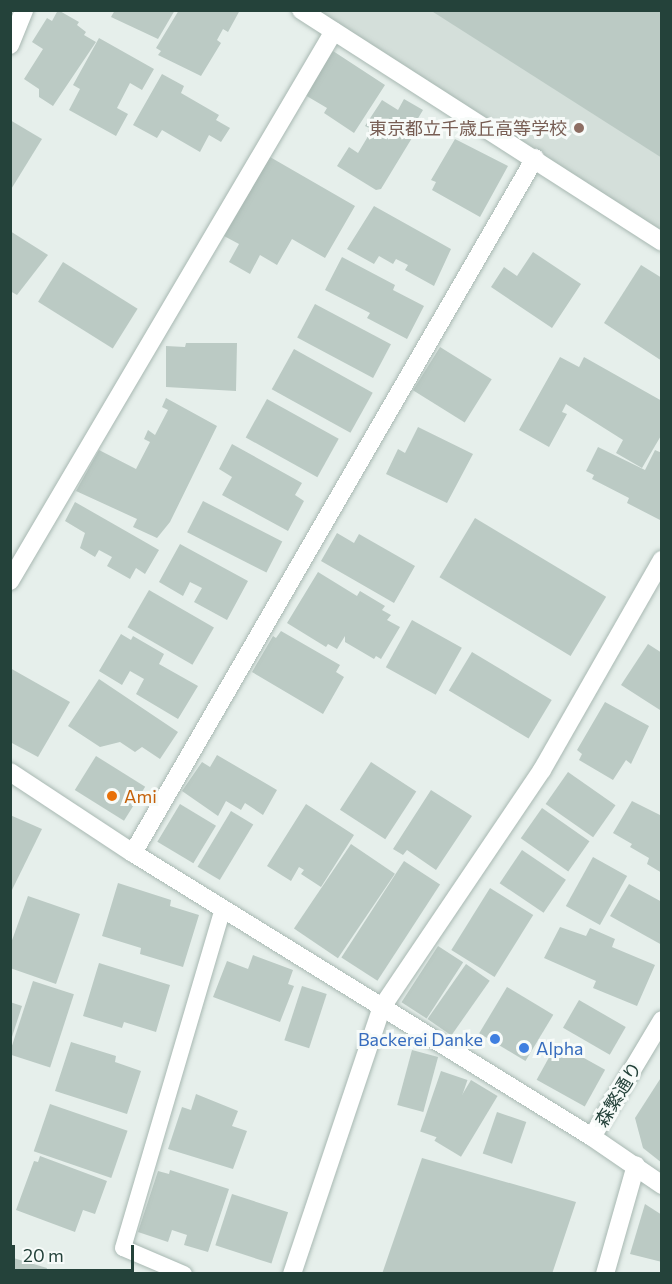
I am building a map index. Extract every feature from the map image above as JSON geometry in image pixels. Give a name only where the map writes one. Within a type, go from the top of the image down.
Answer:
[{"type":"street","points":[[10,45],[24,10]]},
{"type":"street","points":[[301,10],[535,158],[662,242]]},
{"type":"street","points":[[10,581],[334,32]]},
{"type":"street","points":[[133,853],[535,158]]},
{"type":"street","points":[[291,1274],[382,1007],[542,770],[662,560]]},
{"type":"street","points":[[10,772],[133,853],[592,1137],[662,1185]]},
{"type":"street","name":"森繁通り","points":[[592,1137],[662,1020]]},
{"type":"street","points":[[605,1274],[636,1165]]},
{"type":"lane","points":[[184,1274],[123,1248],[224,908]]},
{"type":"shaded area","name":"東京都立千歳丘高等学校","points":[[314,11],[661,11],[661,234]]},
{"type":"building","points":[[58,10],[79,22],[77,25],[86,32],[84,35],[96,42],[53,106],[39,97],[39,89],[24,79],[43,49],[32,42],[47,18],[52,21]]},
{"type":"building","points":[[115,10],[175,10],[158,39],[111,17]]},
{"type":"building","points":[[179,10],[240,10],[228,32],[223,29],[217,40],[221,43],[201,76],[158,55],[161,51],[156,48]]},
{"type":"building","points":[[430,10],[662,10],[662,158]]},
{"type":"building","points":[[99,38],[154,69],[142,90],[130,83],[117,108],[128,114],[116,136],[69,110],[80,89],[73,85]]},
{"type":"building","points":[[333,51],[385,85],[354,133],[324,113],[327,108],[305,95]]},
{"type":"building","points":[[162,74],[184,86],[181,93],[219,115],[216,120],[230,128],[221,142],[209,135],[200,152],[162,130],[157,138],[133,125]]},
{"type":"building","points":[[404,99],[423,110],[411,130],[415,133],[381,189],[376,190],[337,166],[349,147],[358,153],[367,138],[369,128],[365,126],[382,100],[398,110]]},
{"type":"building","points":[[10,120],[42,139],[10,191]]},
{"type":"building","points":[[455,139],[508,166],[480,217],[432,190],[436,182],[431,180]]},
{"type":"building","points":[[270,157],[355,206],[325,258],[292,239],[277,265],[260,255],[250,274],[229,262],[239,244],[224,236]]},
{"type":"building","points":[[374,206],[451,249],[434,286],[405,270],[408,265],[396,259],[393,264],[379,256],[374,264],[347,249]]},
{"type":"building","points":[[10,231],[48,255],[17,295],[10,291]]},
{"type":"building","points":[[533,252],[581,284],[552,328],[491,287],[504,267],[517,276]]},
{"type":"building","points":[[342,257],[395,285],[393,290],[424,306],[407,339],[367,318],[370,313],[325,290]]},
{"type":"building","points":[[63,262],[138,309],[113,348],[38,302]]},
{"type":"building","points":[[641,265],[662,278],[662,361],[604,323]]},
{"type":"building","points":[[315,304],[391,344],[373,378],[297,338]]},
{"type":"building","points":[[186,343],[237,343],[236,391],[166,387],[166,346],[185,347]]},
{"type":"building","points":[[440,347],[492,379],[465,423],[413,390]]},
{"type":"building","points":[[294,349],[373,393],[350,433],[272,389]]},
{"type":"building","points":[[560,357],[579,367],[584,357],[662,401],[662,434],[642,468],[616,453],[623,440],[566,404],[562,412],[567,414],[549,447],[519,430]]},
{"type":"building","points":[[166,398],[217,426],[170,522],[157,538],[133,527],[137,519],[76,491],[99,450],[136,469],[150,442],[144,439],[148,430],[155,435],[168,410],[162,407]]},
{"type":"building","points":[[267,399],[339,439],[317,477],[246,437]]},
{"type":"building","points":[[418,427],[473,454],[447,503],[386,474],[398,449],[405,453]]},
{"type":"building","points":[[232,444],[302,483],[295,495],[304,501],[288,531],[222,495],[232,477],[219,469]]},
{"type":"building","points":[[598,447],[645,470],[655,450],[662,453],[660,520],[627,503],[629,498],[592,479],[594,475],[586,471]]},
{"type":"building","points":[[203,501],[282,541],[266,573],[187,532]]},
{"type":"building","points":[[75,502],[159,550],[145,574],[136,568],[130,579],[107,566],[112,557],[99,550],[95,557],[80,548],[85,533],[65,521]]},
{"type":"building","points":[[475,518],[606,597],[571,656],[439,577]]},
{"type":"building","points":[[337,533],[354,543],[359,534],[415,566],[394,603],[321,561]]},
{"type":"building","points":[[180,544],[248,581],[227,620],[194,602],[202,588],[190,582],[183,596],[159,582]]},
{"type":"building","points":[[318,572],[357,596],[360,591],[385,606],[382,610],[391,615],[387,620],[400,627],[381,659],[376,656],[374,659],[345,642],[345,636],[337,649],[328,644],[326,647],[287,623]]},
{"type":"building","points":[[149,590],[214,628],[192,665],[128,627]]},
{"type":"building","points":[[412,620],[462,648],[436,695],[386,667]]},
{"type":"building","points":[[281,631],[340,665],[336,672],[344,677],[323,714],[252,672],[273,636],[276,638]]},
{"type":"building","points":[[121,634],[131,640],[133,636],[164,654],[159,664],[198,686],[178,719],[136,694],[144,679],[130,671],[122,685],[99,671]]},
{"type":"building","points":[[648,644],[662,653],[660,710],[621,685]]},
{"type":"building","points":[[472,652],[552,700],[529,738],[449,691]]},
{"type":"building","points":[[10,668],[70,702],[38,757],[10,742]]},
{"type":"building","points":[[99,679],[178,732],[160,759],[142,747],[135,752],[120,742],[100,747],[68,726]]},
{"type":"building","points":[[605,702],[649,726],[631,764],[626,760],[613,780],[579,760],[582,754],[577,750]]},
{"type":"building","points":[[217,755],[277,790],[263,815],[245,803],[241,810],[226,801],[218,816],[182,791],[202,762],[210,767]]},
{"type":"building","points":[[96,756],[145,787],[124,821],[75,790]]},
{"type":"building","points":[[371,762],[416,791],[385,839],[340,810]]},
{"type":"building","points":[[568,772],[616,805],[593,837],[546,804]]},
{"type":"building","points":[[431,790],[472,816],[436,870],[407,850],[403,855],[393,849]]},
{"type":"building","points":[[632,801],[662,816],[662,873],[647,864],[649,858],[630,847],[632,844],[613,833]]},
{"type":"building","points":[[180,804],[216,826],[193,863],[157,842]]},
{"type":"building","points":[[306,804],[354,835],[321,887],[301,874],[304,870],[299,867],[291,881],[267,866]]},
{"type":"building","points":[[542,808],[590,841],[568,872],[521,838]]},
{"type":"building","points":[[231,811],[253,824],[220,880],[198,867]]},
{"type":"building","points":[[10,815],[42,829],[10,894]]},
{"type":"building","points":[[351,844],[395,874],[338,958],[294,929]]},
{"type":"building","points":[[522,850],[566,880],[544,913],[500,883]]},
{"type":"building","points":[[593,857],[627,876],[600,925],[566,906]]},
{"type":"building","points":[[404,861],[440,884],[377,981],[341,957]]},
{"type":"building","points":[[118,883],[171,900],[170,906],[199,915],[183,967],[140,954],[141,948],[102,936]]},
{"type":"building","points":[[629,884],[662,902],[662,945],[610,916]]},
{"type":"building","points":[[490,888],[533,915],[495,977],[451,950]]},
{"type":"building","points":[[28,896],[80,914],[56,984],[10,968],[11,943]]},
{"type":"building","points":[[560,927],[586,936],[590,928],[615,939],[612,947],[655,965],[637,1006],[593,988],[596,981],[544,958]]},
{"type":"building","points":[[438,946],[463,962],[427,1019],[402,1002]]},
{"type":"building","points":[[253,955],[293,970],[288,984],[294,986],[280,1022],[213,997],[227,961],[248,969]]},
{"type":"building","points":[[99,963],[170,985],[156,1032],[124,1022],[122,1028],[83,1016]]},
{"type":"building","points":[[466,964],[490,981],[451,1036],[428,1019]]},
{"type":"building","points":[[33,981],[74,994],[50,1068],[10,1054]]},
{"type":"building","points":[[302,986],[327,994],[309,1048],[284,1040]]},
{"type":"building","points":[[507,987],[553,1015],[525,1061],[479,1033]]},
{"type":"building","points":[[579,1000],[626,1027],[610,1055],[563,1028]]},
{"type":"building","points":[[10,1002],[22,1006],[11,1040],[10,1040]]},
{"type":"building","points":[[71,1042],[116,1056],[115,1062],[141,1071],[127,1114],[55,1091]]},
{"type":"building","points":[[557,1043],[605,1070],[585,1106],[537,1080]]},
{"type":"building","points":[[412,1050],[438,1057],[423,1112],[397,1105]]},
{"type":"building","points":[[441,1071],[467,1080],[447,1141],[420,1132]]},
{"type":"building","points":[[662,1076],[662,1163],[643,1148],[635,1118]]},
{"type":"building","points":[[471,1080],[498,1096],[461,1157],[434,1141]]},
{"type":"building","points":[[196,1094],[238,1111],[232,1126],[247,1131],[233,1169],[168,1149],[182,1107],[191,1110]]},
{"type":"building","points":[[50,1104],[128,1131],[111,1178],[34,1151]]},
{"type":"building","points":[[497,1112],[526,1122],[512,1164],[483,1154]]},
{"type":"building","points":[[40,1156],[107,1181],[95,1214],[83,1210],[75,1232],[16,1210],[34,1161],[38,1162]]},
{"type":"building","points":[[422,1158],[576,1202],[552,1274],[382,1274]]},
{"type":"building","points":[[170,1170],[229,1189],[208,1252],[184,1245],[187,1235],[172,1230],[168,1242],[138,1232],[158,1171],[169,1174]]},
{"type":"building","points":[[232,1194],[288,1212],[271,1264],[215,1245]]},
{"type":"building","points":[[645,1204],[662,1215],[662,1262],[630,1254]]},
{"type":"building","points":[[10,1257],[47,1268],[45,1274],[10,1274]]},
{"type":"place","name":"東京都立千歳丘高等学校","points":[[579,128]]},
{"type":"place","name":"Ami","points":[[112,796]]},
{"type":"place","name":"Backerei Danke","points":[[495,1039]]},
{"type":"place","name":"Alpha","points":[[524,1048]]}]
